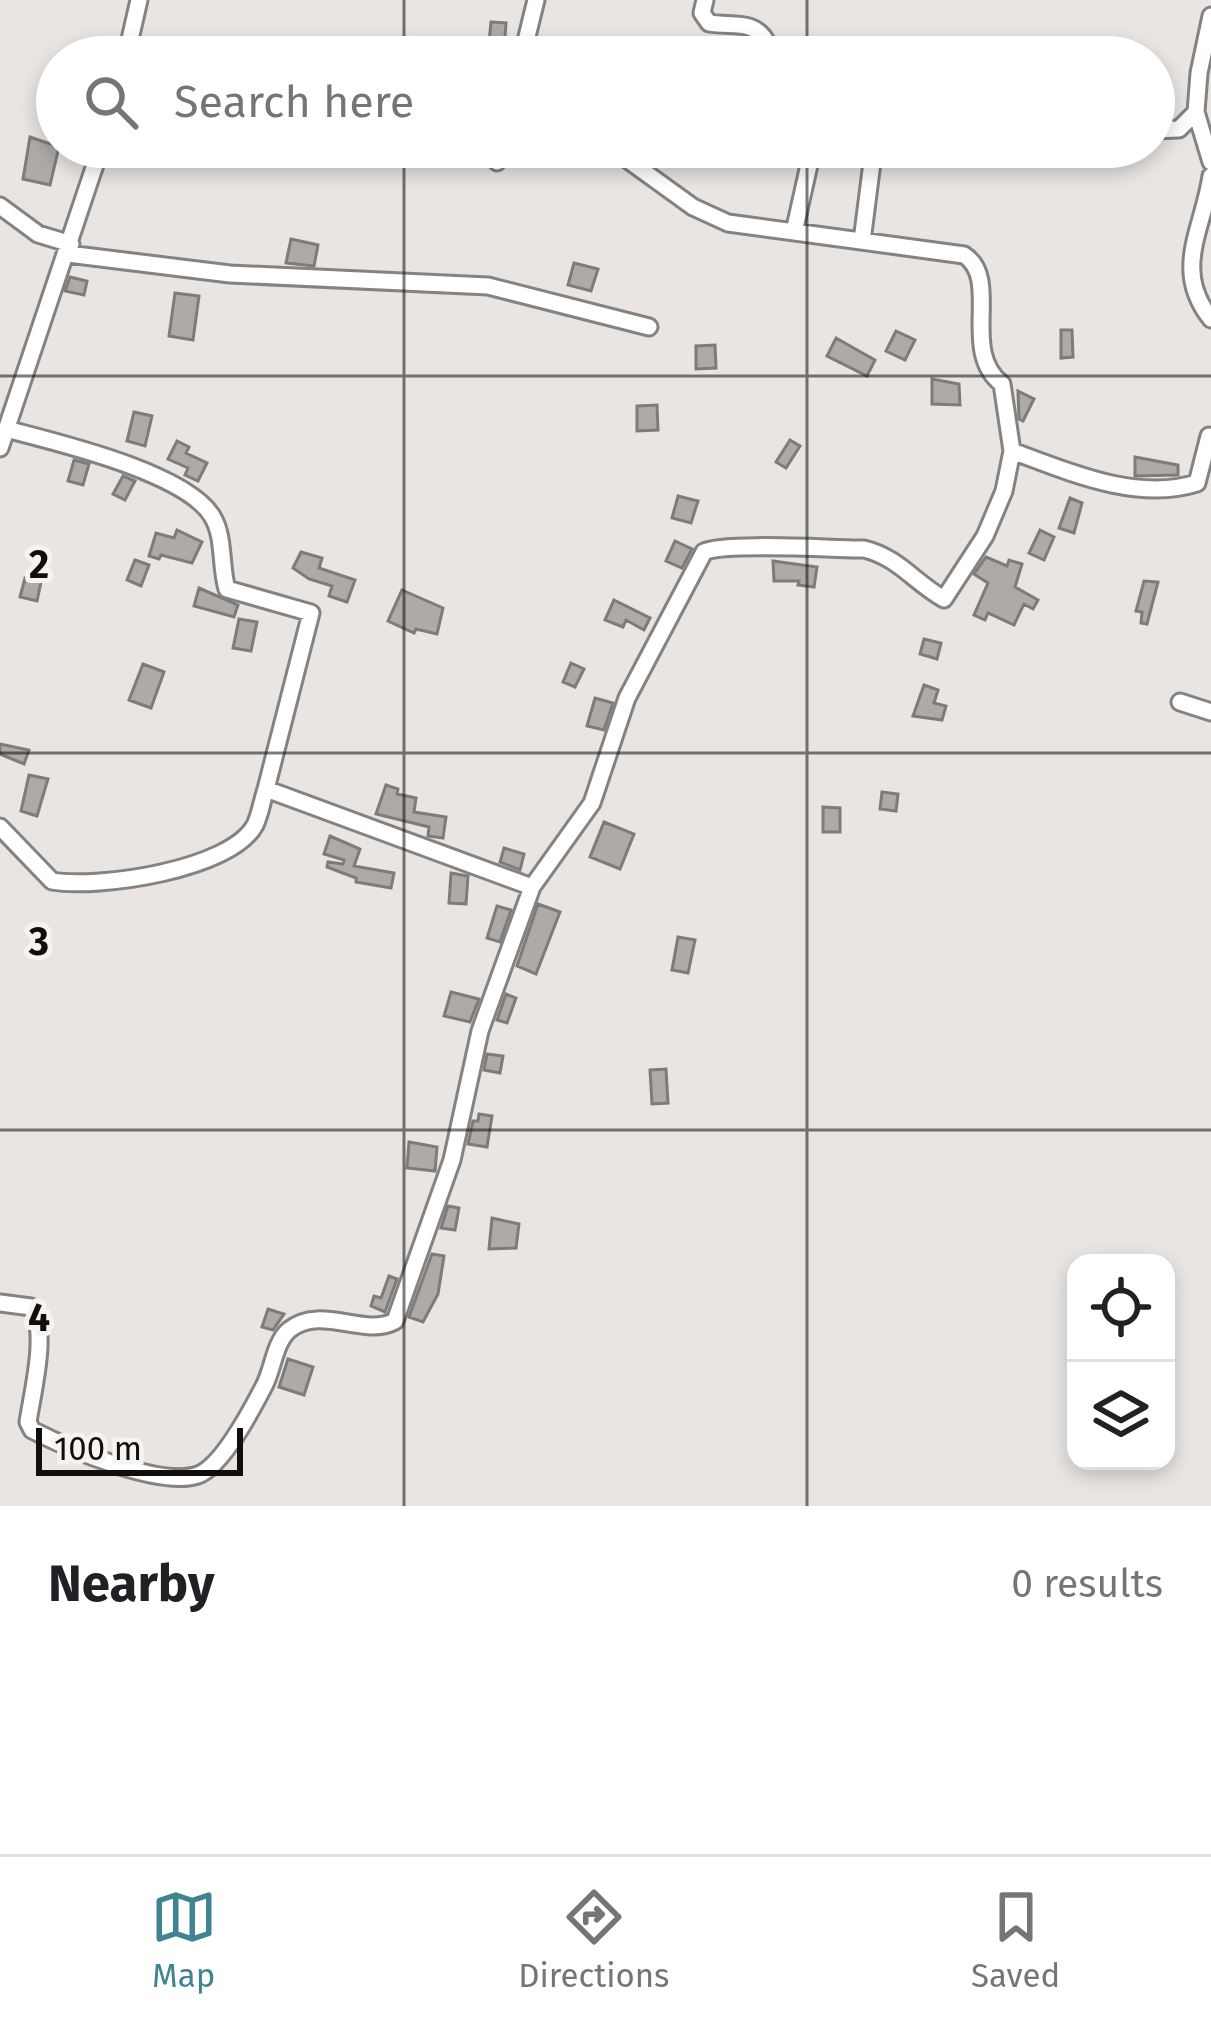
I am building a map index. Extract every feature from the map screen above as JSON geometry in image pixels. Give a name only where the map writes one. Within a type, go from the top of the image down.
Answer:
[{"type":"street","points":[[131,36],[139,0]]},
{"type":"street","points":[[527,36],[536,0]]},
{"type":"street","points":[[705,0],[702,13],[709,23],[748,25],[762,36]]},
{"type":"street","points":[[1211,16],[1196,112],[1211,162]]},
{"type":"street","points":[[1175,129],[1196,112]]},
{"type":"street","points":[[0,448],[94,168]]},
{"type":"street","points":[[0,1303],[31,1307],[38,1315],[28,1422],[32,1430],[57,1443],[167,1479],[201,1474],[236,1436],[267,1382],[283,1335],[296,1325],[325,1319],[378,1325],[395,1321],[446,1180],[480,1031],[532,886],[592,803],[627,698],[704,552],[734,546],[864,549],[908,569],[944,599],[985,536],[1004,491],[1012,452],[1004,389],[990,374],[982,350],[975,263],[964,255],[728,224],[640,168]]},
{"type":"street","points":[[794,232],[808,168]]},
{"type":"street","points":[[862,241],[871,168]]},
{"type":"street","points":[[1211,176],[1190,262],[1196,295],[1211,319]]},
{"type":"street","points":[[0,206],[38,234],[69,249],[230,274],[488,286],[650,328]]},
{"type":"street","points":[[0,827],[52,881],[96,884],[220,856],[254,827],[310,624],[310,611],[227,589],[215,522],[189,493],[91,452],[6,429]]},
{"type":"street","points":[[1012,452],[1101,481],[1177,489],[1197,482],[1209,436]]},
{"type":"street","points":[[1180,702],[1211,712]]},
{"type":"street","points":[[266,789],[532,886]]},
{"type":"building","points":[[491,22],[506,23],[505,36],[490,36]]},
{"type":"building","points":[[30,137],[36,139],[36,168],[54,168],[50,185],[23,179]]},
{"type":"building","points":[[291,239],[318,245],[314,266],[286,263]]},
{"type":"building","points":[[574,263],[598,269],[591,291],[568,285]]},
{"type":"building","points":[[70,277],[87,281],[84,295],[65,291]]},
{"type":"building","points":[[175,293],[199,296],[193,340],[169,336]]},
{"type":"building","points":[[1061,330],[1072,330],[1073,357],[1061,358]]},
{"type":"building","points":[[896,331],[915,340],[905,360],[886,351]]},
{"type":"building","points":[[836,338],[875,360],[867,376],[827,356]]},
{"type":"building","points":[[715,345],[716,368],[696,369],[696,346]]},
{"type":"building","points":[[932,379],[959,384],[960,405],[932,404]]},
{"type":"building","points":[[1018,391],[1034,399],[1023,421],[1019,419]]},
{"type":"building","points":[[657,405],[658,430],[637,431],[637,406]]},
{"type":"building","points":[[134,412],[152,416],[145,446],[127,441]]},
{"type":"building","points":[[790,440],[800,446],[786,468],[776,462]]},
{"type":"building","points":[[177,441],[189,447],[186,453],[207,463],[198,481],[185,475],[188,468],[168,459]]},
{"type":"building","points":[[1135,457],[1178,465],[1178,475],[1135,476]]},
{"type":"building","points":[[74,460],[89,464],[83,485],[68,481]]},
{"type":"building","points":[[123,476],[135,481],[125,500],[113,494]]},
{"type":"building","points":[[678,496],[698,501],[691,523],[672,518]]},
{"type":"building","points":[[1070,498],[1082,503],[1074,533],[1059,528]]},
{"type":"building","points":[[177,530],[202,542],[192,563],[149,556],[156,533],[174,538]]},
{"type":"building","points":[[1040,530],[1054,537],[1044,560],[1029,553]]},
{"type":"building","points":[[675,541],[692,549],[682,568],[666,561]]},
{"type":"building","points":[[301,552],[322,558],[319,568],[355,580],[347,602],[329,596],[332,586],[293,568]]},
{"type":"building","points":[[986,557],[1007,566],[1009,560],[1022,564],[1015,587],[1038,600],[1033,609],[1024,604],[1014,625],[988,613],[985,620],[974,615],[988,583],[974,574]]},
{"type":"building","points":[[135,560],[149,565],[141,586],[127,580]]},
{"type":"building","points":[[773,561],[817,567],[814,587],[798,585],[799,581],[774,581]]},
{"type":"building","points":[[25,578],[41,582],[37,601],[20,597]]},
{"type":"building","points":[[1144,581],[1158,582],[1147,624],[1141,623],[1142,612],[1136,611]]},
{"type":"building","points":[[199,588],[238,605],[234,617],[194,606]]},
{"type":"building","points":[[402,590],[443,608],[437,634],[416,629],[414,633],[388,621]]},
{"type":"building","points":[[614,600],[650,618],[644,630],[626,620],[623,627],[605,620]]},
{"type":"building","points":[[239,619],[257,622],[251,651],[233,648]]},
{"type":"building","points":[[924,639],[941,643],[937,659],[920,654]]},
{"type":"building","points":[[571,663],[584,669],[575,687],[563,682]]},
{"type":"building","points":[[143,664],[164,672],[151,708],[129,700]]},
{"type":"building","points":[[924,685],[938,690],[934,703],[946,706],[942,720],[913,716]]},
{"type":"building","points":[[595,698],[613,703],[604,730],[587,726]]},
{"type":"building","points":[[0,744],[29,750],[24,764],[0,754]]},
{"type":"building","points":[[29,775],[48,779],[37,816],[21,811]]},
{"type":"building","points":[[386,785],[398,789],[397,794],[416,798],[414,812],[446,817],[443,838],[428,836],[429,827],[376,814]]},
{"type":"building","points":[[882,792],[898,794],[896,811],[880,809]]},
{"type":"building","points":[[823,807],[840,808],[840,832],[823,832]]},
{"type":"building","points":[[604,822],[634,834],[620,869],[590,857]]},
{"type":"building","points":[[330,836],[360,849],[354,866],[394,873],[391,888],[356,882],[327,867],[328,862],[343,864],[344,860],[324,854]]},
{"type":"building","points":[[504,848],[524,854],[520,870],[500,862]]},
{"type":"building","points":[[451,873],[468,876],[466,904],[449,903]]},
{"type":"building","points":[[538,904],[560,912],[536,974],[517,966]]},
{"type":"building","points":[[497,906],[511,910],[500,942],[487,938]]},
{"type":"building","points":[[678,937],[695,940],[688,973],[672,970]]},
{"type":"building","points":[[451,992],[479,999],[470,1022],[444,1016]]},
{"type":"building","points":[[506,994],[516,998],[507,1023],[497,1020]]},
{"type":"building","points":[[487,1054],[503,1056],[500,1073],[484,1070]]},
{"type":"building","points":[[666,1069],[668,1103],[652,1104],[650,1070]]},
{"type":"building","points":[[479,1114],[492,1116],[487,1147],[468,1144]]},
{"type":"building","points":[[409,1142],[437,1147],[435,1171],[407,1168]]},
{"type":"building","points":[[448,1206],[459,1208],[455,1230],[441,1228]]},
{"type":"building","points":[[492,1218],[519,1224],[516,1248],[489,1249]]},
{"type":"building","points":[[432,1254],[444,1256],[438,1294],[423,1322],[409,1317]]},
{"type":"building","points":[[389,1276],[397,1279],[385,1312],[371,1306],[374,1296],[381,1298]]},
{"type":"building","points":[[268,1309],[284,1314],[273,1330],[262,1327]]},
{"type":"building","points":[[288,1359],[313,1367],[304,1395],[279,1387]]}]
